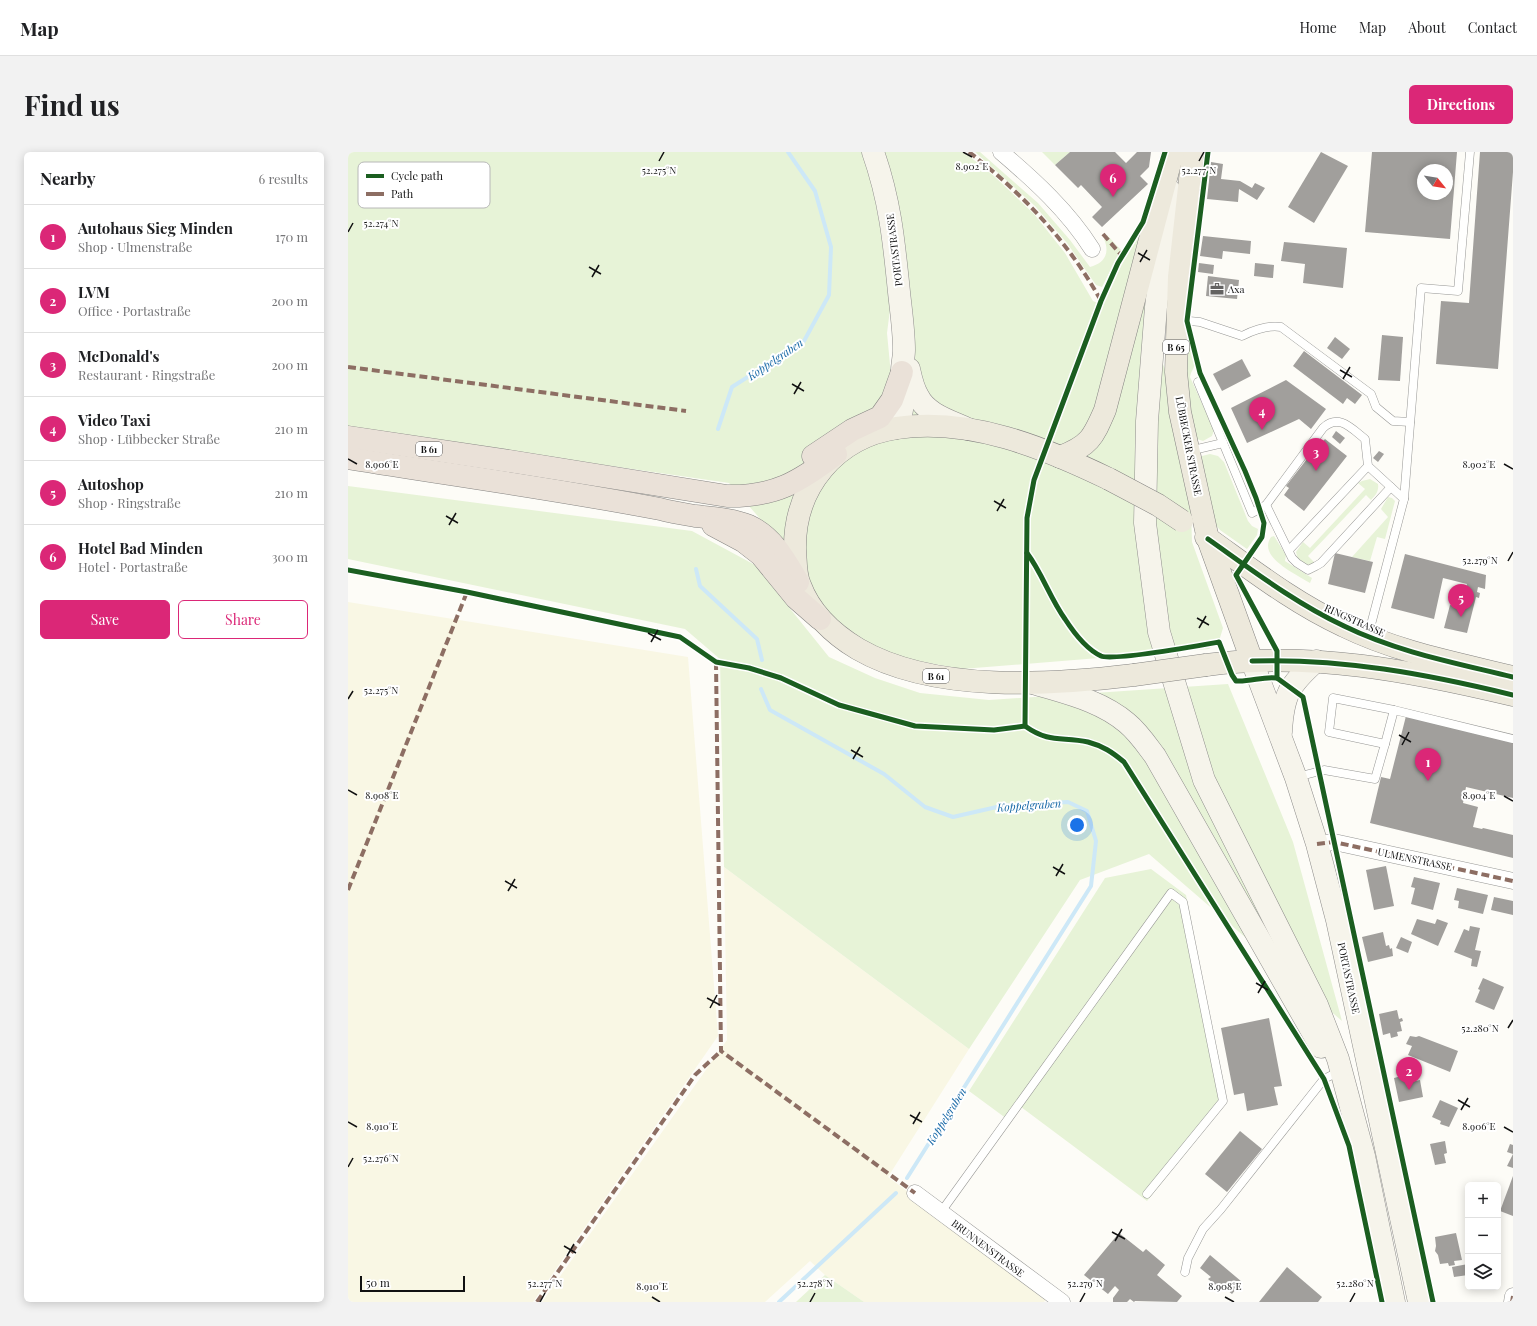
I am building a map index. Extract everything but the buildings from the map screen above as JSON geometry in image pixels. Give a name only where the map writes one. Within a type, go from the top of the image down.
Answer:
[{"type":"highway","points":[[751,495],[841,436],[880,417],[892,400],[902,372]]},
{"type":"highway","name":"B 61","points":[[348,437],[517,462],[727,496],[764,493],[792,484],[805,477],[836,454]]},
{"type":"highway","name":"B 61","points":[[348,458],[631,504],[694,516],[726,520],[748,526],[761,533],[771,542],[781,554],[798,582]]},
{"type":"highway","points":[[694,516],[743,541],[752,548],[761,556],[796,598],[820,619]]},
{"type":"main road","name":"PORTASTRASSE","points":[[873,152],[882,177],[890,214],[904,350],[914,388],[923,404],[930,410],[969,430]]},
{"type":"main road","points":[[1051,454],[1082,447],[1091,439],[1098,426],[1104,410],[1174,152]]},
{"type":"main road","points":[[1174,152],[1156,308],[1147,421],[1146,523],[1159,632],[1204,780],[1317,1005],[1338,1059],[1364,1156],[1394,1302]]},
{"type":"main road","name":"LÜBBECKER STRASSE","points":[[1192,152],[1179,277],[1177,320],[1176,372],[1180,412],[1208,539],[1252,661]]},
{"type":"main road","name":"PORTASTRASSE","points":[[896,428],[901,418],[903,409],[902,372],[904,350]]},
{"type":"main road","name":"B 61","points":[[1208,539],[1146,498],[1109,479],[1051,454],[993,435],[941,426],[896,428],[866,436],[836,454],[815,479],[805,497],[798,519],[795,538],[798,582],[809,603],[820,619],[852,645],[876,658],[896,666],[918,672],[946,677],[1024,683],[1062,682],[1252,661],[1316,661],[1356,664],[1422,674],[1513,696]]},
{"type":"main road","name":"RINGSTRASSE","points":[[1208,539],[1297,601],[1345,627],[1399,648],[1513,677]]},
{"type":"main road","name":"PORTASTRASSE","points":[[1252,661],[1296,778],[1317,844],[1337,920],[1419,1302]]},
{"type":"main road","points":[[1281,735],[1282,712],[1290,687],[1301,674],[1316,661]]},
{"type":"main road","points":[[1024,683],[1095,703],[1111,711],[1127,723],[1140,736],[1159,763],[1316,1036],[1334,1074],[1349,1098]]},
{"type":"street","points":[[1001,152],[1031,178],[1064,211],[1092,249]]},
{"type":"street","name":"ULMENSTRASSE","points":[[1317,844],[1334,842],[1513,881]]},
{"type":"street","name":"BRUNNENSTRASSE","points":[[915,1193],[1057,1301]]},
{"type":"street","points":[[1512,1302],[1513,1296]]},
{"type":"lane","points":[[1368,636],[1404,498],[1421,288],[1458,290],[1470,152]]},
{"type":"lane","points":[[1177,320],[1200,322],[1242,336],[1249,332],[1272,326],[1281,326],[1372,394],[1376,407],[1393,421],[1410,422]]},
{"type":"lane","points":[[1198,382],[1252,513],[1266,505],[1323,428],[1333,421],[1339,421],[1345,424],[1365,439],[1368,466],[1404,498]]},
{"type":"lane","points":[[1188,451],[1223,443]]},
{"type":"lane","points":[[1289,550],[1368,466]]},
{"type":"lane","points":[[1266,505],[1292,558],[1308,570],[1316,566],[1391,488]]},
{"type":"lane","points":[[1385,744],[1329,732],[1333,698],[1394,710],[1513,738]]},
{"type":"lane","points":[[1296,778],[1324,770],[1375,779],[1394,710]]},
{"type":"lane","points":[[940,1212],[1171,893],[1183,902],[1223,1101],[1147,1194]]},
{"type":"lane","points":[[1185,1272],[1188,1258],[1203,1229],[1221,1209],[1324,1079],[1334,1074]]},
{"type":"shaded area","points":[[348,602],[688,657],[718,1036],[533,1302],[348,1302]]},
{"type":"shaded area","points":[[724,867],[969,1049],[888,1177],[1049,1296],[1044,1302],[864,1302],[825,1275],[810,1261],[765,1302],[542,1302],[727,1040]]},
{"type":"green space","points":[[348,152],[864,152],[868,162],[885,252],[891,302],[887,333],[891,375],[918,381],[881,152],[964,152],[995,177],[1034,214],[1065,253],[1093,301],[1102,305],[1114,277],[1151,216],[1158,243],[1147,322],[1168,377],[1175,440],[1191,512],[1192,542],[1223,628],[1219,641],[1209,649],[962,669],[896,657],[855,637],[819,605],[788,551],[729,483],[348,428]]},
{"type":"green space","points":[[975,152],[980,152],[1038,203],[1070,240],[1090,267],[1099,263],[1105,257],[1106,244],[1104,239],[1107,235],[1121,250],[1102,287],[1096,285],[1067,243],[1035,206]]},
{"type":"green space","points":[[1042,152],[1070,152],[1055,165]]},
{"type":"green space","points":[[1186,336],[1195,365],[1190,377],[1214,430],[1212,436],[1203,441],[1194,438],[1187,408]]},
{"type":"green space","points":[[1210,454],[1218,456],[1224,462],[1248,521],[1252,526],[1258,529],[1257,535],[1247,549],[1220,530],[1213,522],[1198,461],[1202,456]]},
{"type":"green space","points":[[1370,479],[1378,484],[1378,491],[1376,495],[1371,500],[1366,495],[1308,556],[1314,562],[1312,564],[1306,565],[1298,559],[1296,552],[1303,542],[1310,548],[1365,489],[1358,483]]},
{"type":"green space","points":[[348,486],[692,531],[755,565],[829,657],[875,678],[920,693],[989,700],[1228,684],[1293,842],[1342,1021],[1149,854],[1080,880],[969,1049],[724,867],[720,659],[685,629],[348,559]]},
{"type":"green space","points":[[1388,497],[1395,501],[1385,539],[1377,537],[1370,561],[1352,557],[1388,517],[1381,509]]},
{"type":"green space","points":[[1274,536],[1286,555],[1285,561],[1312,578],[1310,583],[1288,570],[1273,558],[1269,551],[1268,544],[1271,537]]},
{"type":"green space","points":[[1151,869],[1186,895],[1226,1103],[1147,1201],[1017,1104],[1007,1119],[969,1091],[1105,878]]},
{"type":"green space","points":[[825,1275],[864,1302],[796,1302]]},
{"type":"waterway","name":"Koppelgraben","points":[[718,429],[732,387],[804,341],[829,295],[831,247],[815,191],[788,152]]},
{"type":"waterway","name":"Koppelgraben","points":[[696,569],[700,586],[757,639],[762,660]]},
{"type":"waterway","name":"Koppelgraben","points":[[761,689],[770,710],[884,774],[925,807],[953,817],[1001,806],[1068,802],[1087,811],[1096,841],[1091,886],[907,1178]]},
{"type":"waterway","name":"Koppelgraben","points":[[779,1302],[896,1193]]},
{"type":"marked path","points":[[969,152],[1007,184],[1043,220],[1074,259],[1101,301]]},
{"type":"marked path","points":[[1103,234],[1122,256]]},
{"type":"marked path","points":[[348,367],[686,411]]},
{"type":"marked path","points":[[348,890],[467,592]]},
{"type":"marked path","points":[[716,662],[721,1051],[915,1193]]},
{"type":"marked path","points":[[1317,844],[1334,842],[1513,881]]},
{"type":"marked path","points":[[537,1302],[695,1075],[721,1051]]},
{"type":"marked path","points":[[1512,1302],[1513,1296]]},
{"type":"cycle path","points":[[1025,726],[1027,518],[1034,480],[1101,301],[1118,263],[1143,222],[1165,152]]},
{"type":"cycle path","points":[[1208,152],[1187,321],[1200,373],[1245,471],[1264,523],[1262,537],[1236,575],[1277,651],[1277,678],[1303,697],[1433,1302]]},
{"type":"cycle path","points":[[1208,539],[1291,597],[1344,626],[1406,650],[1448,662],[1513,677]]},
{"type":"cycle path","points":[[1027,553],[1072,630],[1085,645],[1101,656],[1109,657],[1139,655],[1219,642],[1232,675],[1236,681],[1277,678]]},
{"type":"cycle path","points":[[348,570],[467,592],[680,637],[716,662],[749,668],[781,678],[839,705],[915,726],[994,730],[1025,726],[1034,732],[1049,737],[1088,742],[1103,747],[1115,755],[1124,762],[1324,1079],[1349,1146],[1382,1302]]},
{"type":"cycle path","points":[[1252,661],[1318,662],[1384,669],[1448,680],[1513,695]]},
{"type":"place","name":"Hotel Bad Minden","points":[[1113,197]]},
{"type":"place","name":"Axa","points":[[1217,289]]},
{"type":"place","name":"Video Taxi","points":[[1262,430]]},
{"type":"place","name":"McDonald's","points":[[1316,471]]},
{"type":"place","name":"Autoshop","points":[[1461,617]]},
{"type":"place","name":"Autohaus Sieg Minden","points":[[1428,781]]},
{"type":"place","name":"LVM","points":[[1409,1090]]}]
